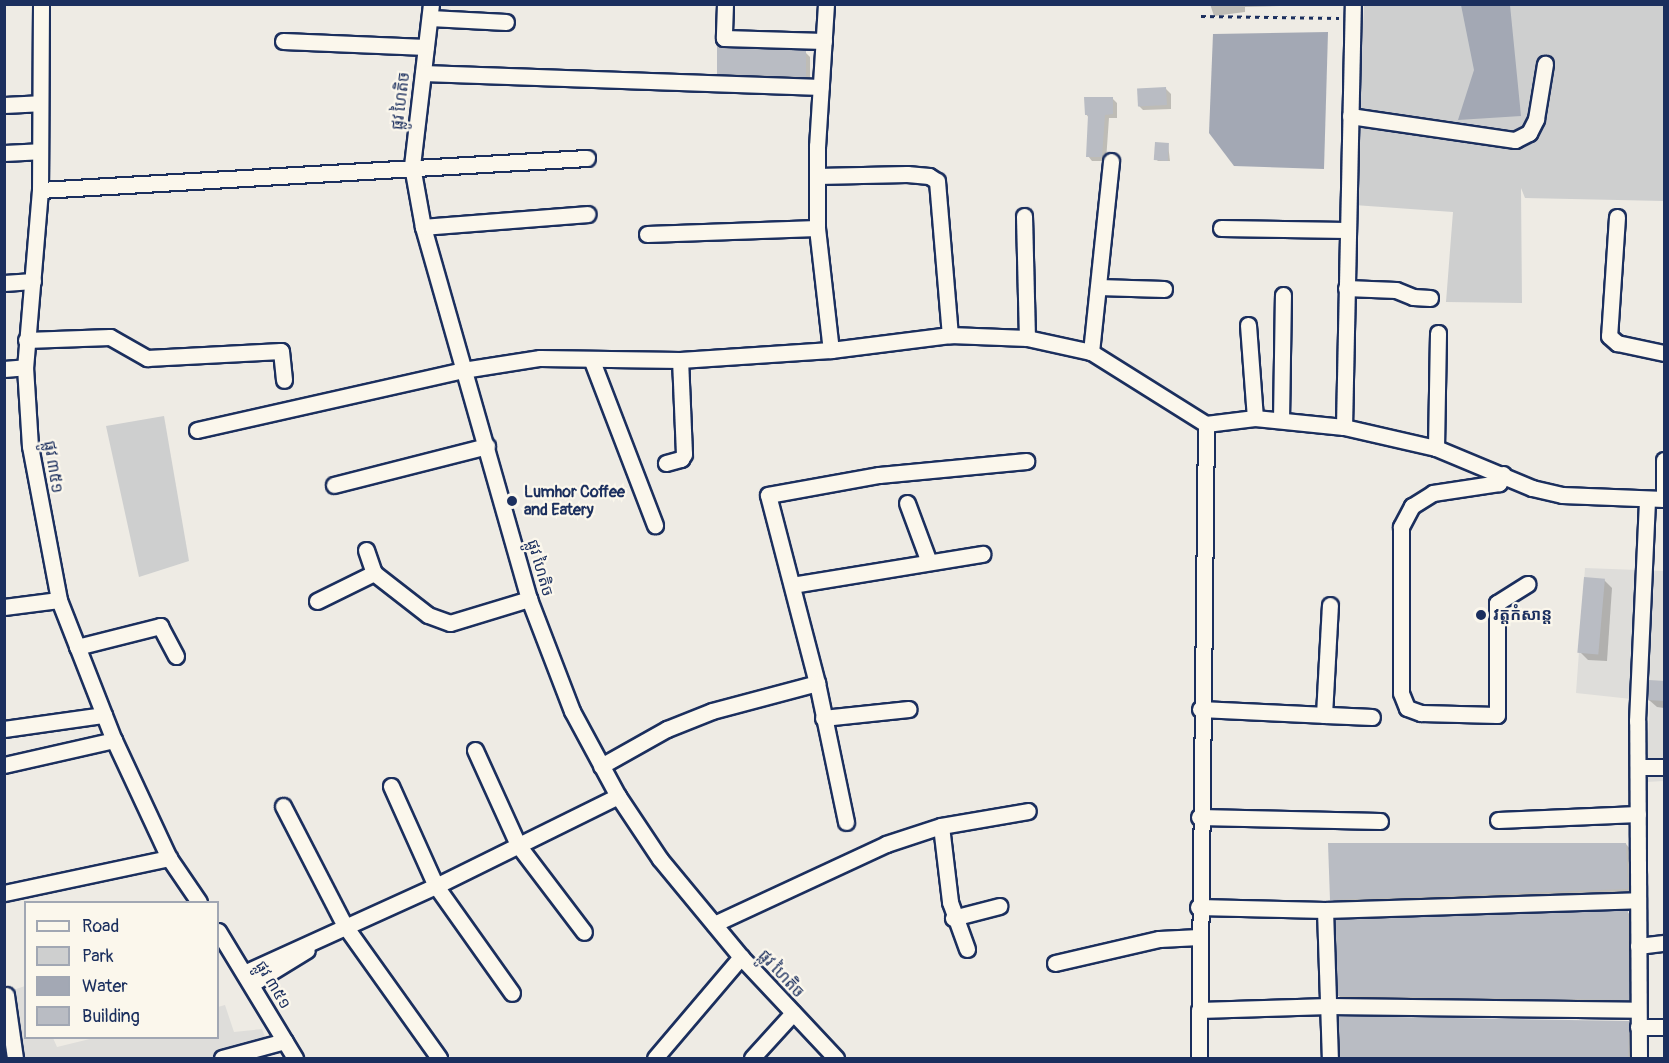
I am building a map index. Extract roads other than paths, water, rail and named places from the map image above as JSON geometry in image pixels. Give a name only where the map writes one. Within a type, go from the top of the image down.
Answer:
[{"type":"street","name":"ផ្លូវ ៣៥១","points":[[40,4],[39,190],[25,367],[30,446],[58,600],[114,740],[169,858],[198,901]]},
{"type":"street","points":[[725,4],[724,38],[824,41]]},
{"type":"street","points":[[826,4],[817,176],[817,228],[831,350]]},
{"type":"street","points":[[431,11],[506,22]]},
{"type":"street","name":"ផ្លូវ ហៃតិច","points":[[431,11],[412,166],[423,228],[529,599],[572,711],[618,796],[660,859],[741,957],[836,1059]]},
{"type":"street","points":[[1344,427],[1346,230],[1353,12]]},
{"type":"street","points":[[283,40],[426,47]]},
{"type":"street","points":[[1350,116],[1515,140],[1529,133],[1536,119],[1545,64]]},
{"type":"street","points":[[423,73],[821,87]]},
{"type":"street","points":[[4,105],[39,103]]},
{"type":"street","points":[[4,153],[39,151]]},
{"type":"street","points":[[39,190],[412,166],[587,159]]},
{"type":"street","points":[[1091,352],[1111,161]]},
{"type":"street","points":[[817,176],[907,174],[929,176],[937,181],[950,335]]},
{"type":"street","points":[[423,228],[587,214]]},
{"type":"street","points":[[1024,216],[1026,338]]},
{"type":"street","points":[[1617,217],[1609,336],[1617,343],[1665,353]]},
{"type":"street","points":[[647,234],[817,228]]},
{"type":"street","points":[[1221,228],[1346,230]]},
{"type":"street","points":[[4,283],[33,280]]},
{"type":"street","points":[[1098,287],[1164,289]]},
{"type":"street","points":[[1346,288],[1396,290],[1413,297],[1430,298]]},
{"type":"street","points":[[1281,420],[1283,295]]},
{"type":"street","points":[[1248,325],[1254,418]]},
{"type":"street","points":[[1436,448],[1438,333]]},
{"type":"street","points":[[197,430],[463,370],[540,358],[592,361],[680,360],[831,350],[950,335],[1026,338],[1091,352],[1206,424],[1254,418],[1344,427],[1436,448],[1532,488],[1562,495],[1647,501],[1664,499],[1665,460]]},
{"type":"street","points":[[26,340],[110,337],[147,358],[281,351],[284,380]]},
{"type":"street","points":[[666,463],[681,459],[684,454],[680,360]]},
{"type":"street","points":[[592,361],[655,525]]},
{"type":"street","points":[[4,369],[25,367]]},
{"type":"street","points":[[1199,1059],[1200,710],[1206,424]]},
{"type":"street","points":[[334,485],[487,446]]},
{"type":"street","points":[[846,822],[817,683],[768,495],[879,475],[1026,461]]},
{"type":"street","points":[[1503,474],[1498,483],[1433,493],[1412,506],[1401,527],[1401,693],[1407,708],[1421,713],[1497,715],[1497,603],[1528,584]]},
{"type":"street","points":[[1639,1059],[1637,790],[1647,501]]},
{"type":"street","points":[[907,503],[930,562]]},
{"type":"street","points":[[366,550],[374,573],[428,615],[450,623],[529,599]]},
{"type":"street","points":[[792,585],[982,554]]},
{"type":"street","points":[[317,601],[374,573]]},
{"type":"street","points":[[4,607],[58,600]]},
{"type":"street","points":[[1324,715],[1330,605]]},
{"type":"street","points":[[77,646],[160,626],[176,656]]},
{"type":"street","points":[[601,766],[667,729],[712,711],[817,683]]},
{"type":"street","points":[[823,718],[909,709]]},
{"type":"street","points":[[1200,710],[1372,717]]},
{"type":"street","points":[[4,729],[104,715]]},
{"type":"street","points":[[4,765],[114,740]]},
{"type":"street","points":[[475,750],[518,845],[584,932]]},
{"type":"street","points":[[1638,767],[1665,767]]},
{"type":"street","points":[[391,786],[436,886],[512,993]]},
{"type":"street","points":[[249,978],[305,954],[310,945],[345,926],[436,886],[618,796]]},
{"type":"street","points":[[283,806],[345,926],[439,1059]]},
{"type":"street","points":[[714,924],[848,859],[941,826],[1028,811]]},
{"type":"street","points":[[1498,820],[1638,814]]},
{"type":"street","points":[[1199,817],[1380,821]]},
{"type":"street","points":[[941,826],[953,918],[967,949]]},
{"type":"street","points":[[4,893],[169,858]]},
{"type":"street","points":[[1198,908],[1325,910],[1638,900]]},
{"type":"street","points":[[953,918],[999,906]]},
{"type":"street","points":[[1325,910],[1330,1059]]},
{"type":"street","name":"ផ្លូវ ៣៥១","points":[[219,933],[249,978],[295,1059]]},
{"type":"street","points":[[1055,963],[1160,939],[1199,937]]},
{"type":"street","points":[[1638,946],[1665,943]]},
{"type":"street","points":[[656,1059],[741,957]]},
{"type":"street","points":[[6,995],[15,1059]]},
{"type":"street","points":[[1199,1010],[1329,1006],[1638,1010]]},
{"type":"street","points":[[752,1059],[793,1013]]},
{"type":"street","points":[[1638,1026],[1665,1027]]},
{"type":"street","points":[[222,1059],[285,1041]]},
{"type":"water","points":[[1461,5],[1510,5],[1521,116],[1458,120],[1474,70]]},
{"type":"water","points":[[1328,32],[1324,169],[1234,166],[1209,133],[1213,34]]},
{"type":"place","name":"Lumhor Coffee and Eatery","points":[[512,501]]},
{"type":"place","name":"វត្តកំសាន្ត","points":[[1481,615]]}]
